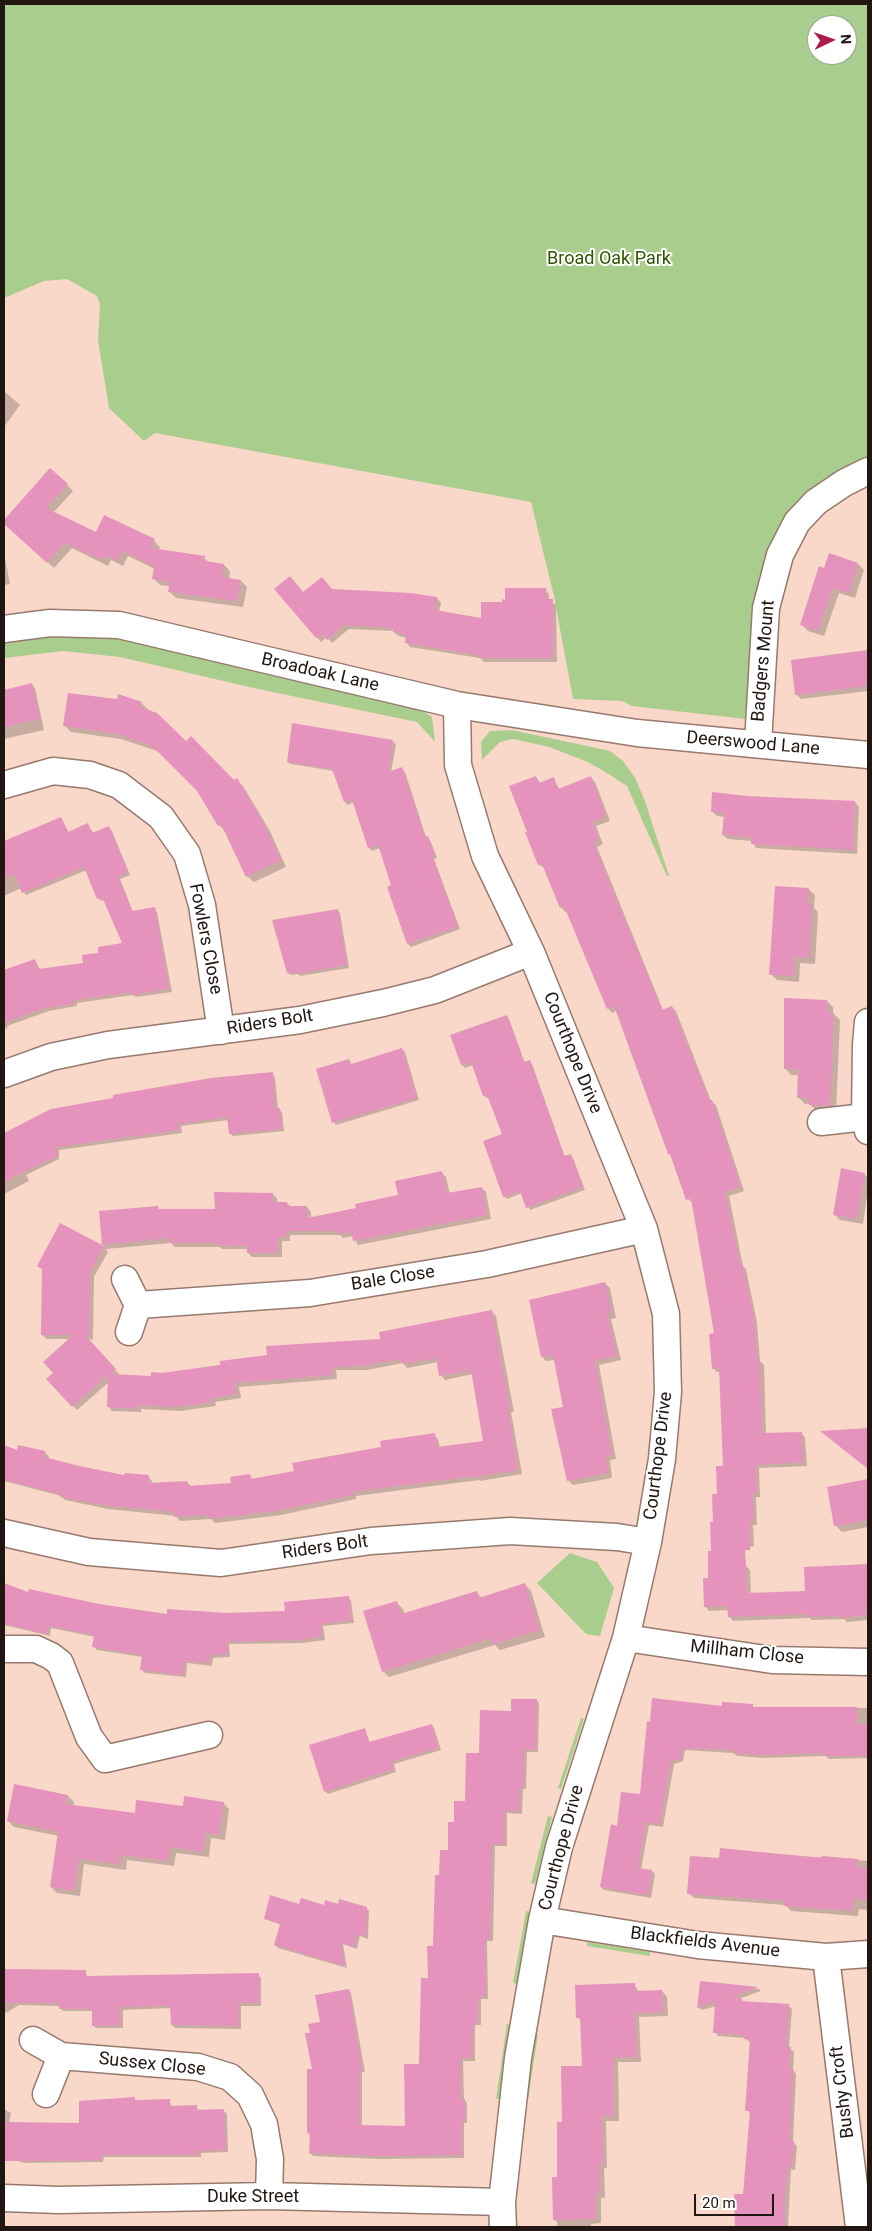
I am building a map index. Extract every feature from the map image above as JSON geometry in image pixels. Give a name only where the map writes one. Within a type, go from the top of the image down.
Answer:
[{"type":"street","name":"Badgers Mount","points":[[758,744],[766,608],[780,556],[797,522],[816,502],[844,483],[868,471]]},
{"type":"street","name":"Broadoak Lane","points":[[4,629],[50,622],[119,625],[457,705],[637,733]]},
{"type":"street","name":"Courthope Drive","points":[[457,705],[458,765],[485,856],[530,952],[644,1230],[666,1314],[668,1392],[662,1459],[648,1542],[626,1638],[559,1847],[542,1920],[518,2058],[502,2215]]},
{"type":"street","name":"Deerswood Lane","points":[[637,733],[868,755]]},
{"type":"street","name":"Fowlers Close","points":[[4,785],[52,771],[90,774],[119,784],[161,817],[186,854],[202,905],[221,1031]]},
{"type":"street","name":"Riders Bolt","points":[[4,1074],[51,1057],[108,1045],[300,1020],[426,992],[530,952]]},
{"type":"street","points":[[821,1122],[867,1124],[866,1045],[868,1022]]},
{"type":"street","name":"Bale Close","points":[[138,1305],[310,1293],[487,1264],[644,1230]]},
{"type":"street","points":[[125,1278],[138,1305],[129,1332]]},
{"type":"street","name":"Riders Bolt","points":[[4,1533],[89,1552],[221,1563],[371,1541],[510,1531],[617,1537],[648,1542]]},
{"type":"street","name":"Millham Close","points":[[626,1638],[772,1660],[868,1662]]},
{"type":"street","points":[[4,1649],[36,1649],[51,1656],[60,1663],[89,1737],[105,1759],[209,1735]]},
{"type":"street","name":"Blackfields Avenue","points":[[542,1920],[698,1945],[826,1957],[868,1954]]},
{"type":"street","name":"Bushy Croft","points":[[826,1957],[859,2227]]},
{"type":"street","name":"Sussex Close","points":[[33,2040],[62,2056],[198,2066],[230,2077],[250,2095],[264,2124],[270,2159],[269,2196]]},
{"type":"street","points":[[46,2094],[62,2056]]},
{"type":"street","name":"Duke Street","points":[[4,2198],[58,2200],[269,2196],[502,2215]]},
{"type":"green space","name":"Broad Oak Park","points":[[4,4],[868,4],[868,459],[825,480],[805,496],[787,514],[767,551],[756,599],[746,719],[632,706],[622,701],[573,699],[554,596],[531,502],[155,433],[144,441],[109,408],[98,340],[100,304],[97,296],[67,279],[44,281],[4,298]]},
{"type":"green space","points":[[55,636],[116,636],[421,710],[432,717],[435,742],[417,722],[258,689],[120,657],[63,651],[4,658],[4,642]]},
{"type":"green space","points":[[512,730],[610,751],[623,761],[635,778],[645,801],[669,876],[667,876],[627,786],[607,773],[588,762],[549,747],[513,739],[500,742],[482,760],[481,742],[490,731]]},
{"type":"green space","points":[[570,1553],[597,1562],[614,1588],[600,1636],[586,1634],[537,1583]]},
{"type":"green space","points":[[581,1718],[584,1719],[561,1789],[558,1788]]},
{"type":"green space","points":[[548,1816],[552,1817],[535,1884],[531,1883]]},
{"type":"green space","points":[[526,1911],[531,1912],[517,1984],[513,1983]]},
{"type":"green space","points":[[587,1942],[650,1952],[650,1956],[587,1946]]},
{"type":"green space","points":[[507,2024],[510,2025],[499,2099],[496,2099]]},
{"type":"green space","points":[[534,2033],[538,2034],[528,2100],[524,2099]]},
{"type":"building","points":[[50,468],[68,484],[46,508],[96,532],[104,515],[155,539],[151,548],[205,556],[204,561],[224,564],[222,577],[241,580],[237,601],[168,592],[170,582],[152,579],[154,566],[122,551],[117,561],[105,555],[102,560],[65,543],[47,563],[4,524],[4,520]]},
{"type":"building","points":[[829,553],[858,563],[849,593],[833,588],[818,631],[800,625],[819,566],[824,568]]},
{"type":"building","points":[[290,576],[303,592],[322,577],[332,589],[410,593],[437,597],[435,610],[481,618],[481,602],[502,602],[502,599],[505,600],[505,588],[546,588],[546,599],[553,599],[553,658],[478,658],[478,655],[405,643],[406,635],[393,632],[393,628],[344,625],[327,640],[322,634],[316,638],[274,589]]},
{"type":"building","points":[[868,650],[868,686],[795,695],[791,660]]},
{"type":"building","points":[[32,683],[40,719],[4,727],[4,690]]},
{"type":"building","points":[[68,693],[117,699],[118,694],[142,702],[140,707],[157,713],[186,741],[191,736],[234,780],[237,778],[264,824],[281,860],[246,877],[221,824],[218,826],[197,791],[152,746],[114,733],[63,726]]},
{"type":"building","points":[[292,723],[393,740],[388,772],[402,767],[425,837],[428,836],[435,855],[432,856],[458,927],[407,944],[387,887],[391,885],[378,845],[368,848],[352,800],[344,802],[332,769],[287,762]]},
{"type":"building","points":[[536,776],[539,783],[554,777],[558,789],[591,776],[606,816],[592,822],[599,840],[593,842],[662,1010],[672,1006],[709,1100],[712,1100],[741,1187],[725,1192],[740,1264],[742,1263],[754,1316],[757,1359],[760,1359],[762,1433],[802,1432],[803,1462],[756,1465],[757,1493],[753,1493],[754,1521],[750,1521],[750,1550],[745,1550],[747,1593],[805,1591],[804,1567],[868,1564],[868,1615],[841,1618],[841,1616],[806,1617],[806,1614],[728,1617],[727,1606],[704,1607],[703,1578],[708,1578],[708,1551],[711,1551],[710,1522],[713,1522],[712,1494],[717,1494],[716,1466],[723,1466],[719,1368],[712,1369],[709,1334],[714,1333],[691,1198],[686,1200],[614,1006],[607,1009],[564,906],[560,908],[542,864],[538,865],[525,832],[527,832],[509,786]]},
{"type":"building","points":[[712,792],[748,796],[855,801],[853,850],[751,844],[751,837],[722,835],[724,813],[711,812]]},
{"type":"building","points":[[61,817],[68,832],[88,823],[92,833],[109,826],[128,872],[118,876],[132,911],[155,907],[169,989],[132,995],[131,992],[74,1000],[75,1004],[45,1008],[4,1023],[4,970],[35,959],[39,969],[83,963],[82,955],[98,953],[98,947],[122,943],[102,897],[97,899],[84,867],[22,893],[14,874],[4,879],[4,841]]},
{"type":"building","points":[[775,886],[809,888],[808,905],[812,905],[809,958],[794,957],[793,976],[769,975]]},
{"type":"building","points":[[338,909],[347,965],[296,974],[295,972],[287,973],[272,920]]},
{"type":"building","points":[[784,998],[827,1000],[827,1012],[834,1013],[830,1106],[809,1105],[809,1098],[797,1098],[798,1069],[784,1069]]},
{"type":"building","points":[[507,1015],[524,1062],[530,1060],[564,1156],[571,1154],[583,1187],[526,1208],[520,1191],[503,1197],[483,1141],[502,1134],[487,1095],[483,1096],[471,1062],[461,1065],[450,1035]]},
{"type":"building","points":[[402,1048],[417,1098],[332,1123],[316,1069],[349,1059],[351,1064]]},
{"type":"building","points":[[273,1072],[275,1108],[280,1108],[282,1129],[229,1134],[227,1117],[179,1124],[180,1130],[56,1147],[57,1156],[4,1182],[4,1133],[51,1109],[113,1098],[113,1095],[211,1078]]},
{"type":"building","points":[[841,1168],[865,1173],[857,1219],[833,1215]]},
{"type":"building","points":[[442,1171],[447,1193],[482,1187],[487,1215],[353,1241],[351,1232],[338,1234],[337,1231],[286,1231],[286,1237],[278,1237],[278,1253],[247,1253],[247,1246],[217,1245],[217,1243],[169,1243],[169,1238],[102,1245],[99,1211],[158,1206],[158,1209],[215,1209],[214,1192],[273,1193],[273,1202],[287,1202],[287,1206],[307,1206],[307,1218],[356,1208],[355,1204],[398,1195],[395,1181]]},
{"type":"building","points":[[60,1223],[104,1246],[90,1273],[89,1336],[86,1336],[116,1369],[110,1374],[151,1376],[151,1372],[162,1373],[220,1365],[220,1361],[267,1355],[266,1346],[380,1339],[379,1332],[492,1310],[510,1408],[508,1408],[518,1470],[352,1492],[353,1495],[276,1511],[209,1519],[209,1515],[174,1517],[174,1512],[103,1505],[60,1497],[60,1494],[4,1480],[4,1445],[17,1450],[18,1445],[45,1451],[44,1457],[79,1466],[124,1475],[125,1473],[149,1475],[148,1483],[187,1481],[188,1486],[231,1483],[230,1477],[250,1474],[251,1479],[294,1471],[292,1463],[381,1447],[380,1441],[435,1433],[437,1447],[483,1441],[471,1370],[439,1376],[436,1358],[402,1364],[401,1359],[362,1366],[333,1367],[333,1375],[235,1383],[237,1394],[211,1398],[212,1402],[175,1407],[138,1405],[137,1409],[107,1407],[108,1375],[72,1407],[46,1379],[53,1373],[43,1362],[73,1335],[41,1335],[42,1269],[37,1266]]},
{"type":"building","points":[[605,1282],[612,1313],[607,1314],[617,1356],[595,1361],[612,1455],[606,1456],[608,1473],[567,1481],[551,1409],[563,1407],[553,1355],[541,1357],[529,1300]]},
{"type":"building","points":[[868,1428],[868,1469],[820,1431]]},
{"type":"building","points":[[868,1479],[868,1520],[834,1526],[827,1487]]},
{"type":"building","points":[[4,1583],[28,1592],[29,1589],[99,1604],[167,1614],[167,1609],[227,1613],[285,1611],[284,1602],[349,1596],[351,1621],[321,1624],[322,1637],[298,1640],[227,1642],[228,1654],[211,1655],[210,1663],[185,1661],[183,1675],[140,1670],[142,1655],[92,1647],[94,1635],[49,1626],[47,1634],[4,1624]]},
{"type":"building","points":[[525,1583],[540,1630],[493,1644],[491,1638],[382,1672],[363,1611],[397,1601],[401,1614],[477,1591],[479,1598]]},
{"type":"building","points":[[652,1698],[722,1706],[722,1702],[753,1704],[753,1707],[857,1707],[857,1724],[868,1724],[868,1756],[825,1756],[825,1753],[759,1755],[732,1753],[733,1750],[682,1748],[681,1759],[671,1761],[660,1824],[646,1822],[638,1868],[652,1870],[648,1895],[600,1887],[611,1824],[617,1826],[621,1792],[640,1794],[647,1721],[650,1722]]},
{"type":"building","points":[[511,1699],[537,1699],[536,1750],[524,1750],[524,1787],[520,1787],[520,1811],[505,1811],[505,1844],[492,1844],[490,1939],[485,1939],[486,1997],[478,1997],[478,2023],[473,2023],[473,2058],[461,2058],[461,2099],[465,2099],[465,2121],[462,2121],[462,2155],[375,2156],[309,2153],[310,2133],[307,2133],[307,2069],[312,2069],[305,2033],[310,2033],[308,2024],[320,2022],[315,1995],[349,1989],[362,2070],[360,2070],[360,2125],[405,2126],[404,2064],[419,2064],[421,1978],[428,1978],[427,1946],[433,1946],[435,1875],[439,1875],[440,1850],[448,1850],[448,1822],[454,1822],[454,1801],[465,1801],[466,1753],[479,1753],[480,1710],[511,1711]]},
{"type":"building","points":[[432,1724],[439,1748],[392,1761],[394,1769],[324,1792],[309,1745],[365,1728],[369,1742]]},
{"type":"building","points":[[14,1784],[68,1795],[66,1804],[135,1813],[136,1800],[183,1806],[184,1796],[224,1802],[219,1835],[206,1833],[203,1852],[170,1847],[168,1861],[121,1855],[120,1864],[79,1859],[74,1891],[50,1887],[58,1832],[7,1821]]},
{"type":"building","points":[[720,1848],[821,1858],[822,1856],[858,1859],[857,1867],[868,1868],[868,1900],[854,1899],[853,1911],[784,1906],[785,1901],[687,1894],[690,1856],[719,1858]]},
{"type":"building","points":[[270,1895],[299,1904],[301,1898],[324,1905],[325,1900],[338,1904],[339,1899],[367,1907],[366,1937],[357,1934],[354,1947],[341,1943],[345,1966],[274,1945],[280,1924],[264,1919]]},
{"type":"building","points":[[4,1969],[86,1970],[86,1976],[259,1973],[259,2003],[239,2003],[239,2026],[171,2025],[170,2006],[120,2007],[121,2025],[92,2026],[92,2009],[59,2009],[59,2003],[4,2003]]},
{"type":"building","points":[[700,1981],[759,1987],[732,1996],[741,1997],[741,2001],[789,2004],[786,2047],[791,2047],[789,2069],[793,2069],[790,2141],[794,2141],[792,2167],[788,2166],[785,2227],[735,2227],[734,2194],[743,2194],[750,2111],[745,2111],[750,2040],[744,2039],[744,2035],[713,2033],[715,2002],[697,2008]]},
{"type":"building","points":[[635,1983],[635,1991],[662,1990],[663,2012],[635,2013],[637,2057],[614,2058],[614,2116],[602,2116],[603,2164],[600,2164],[600,2193],[596,2194],[596,2219],[553,2220],[552,2177],[557,2177],[557,2122],[562,2122],[561,2066],[582,2066],[580,2018],[576,2018],[575,1985]]},
{"type":"building","points":[[135,2097],[135,2100],[170,2099],[170,2106],[197,2105],[197,2110],[224,2109],[226,2150],[198,2151],[198,2155],[101,2155],[101,2160],[4,2161],[4,2122],[79,2123],[79,2101]]}]
